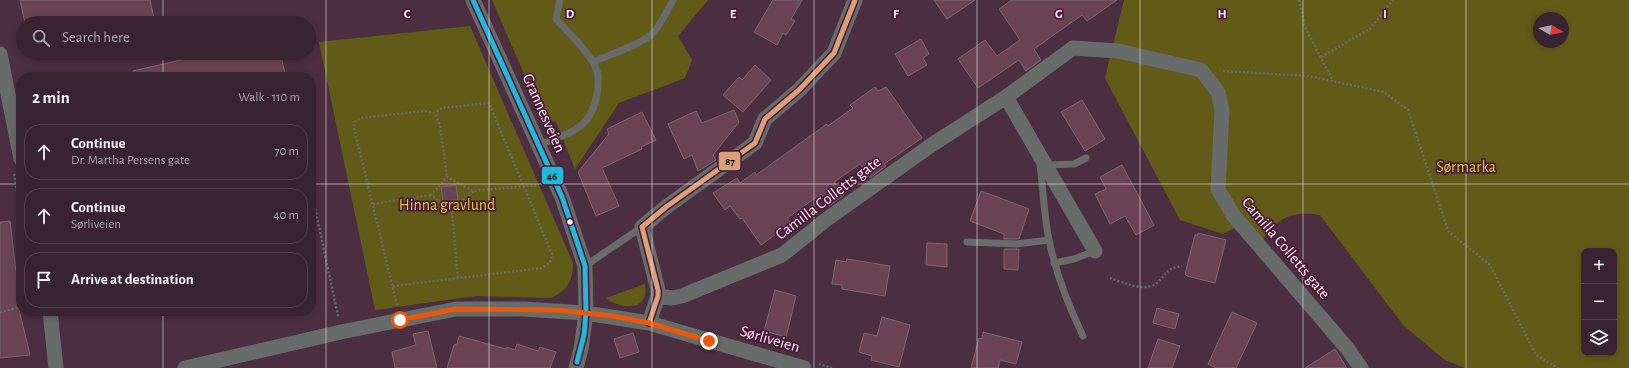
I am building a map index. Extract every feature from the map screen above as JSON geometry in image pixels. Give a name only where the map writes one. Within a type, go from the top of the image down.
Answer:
[{"type":"street","name":"Grannesveien","points":[[473,0],[556,184],[585,266],[586,313],[582,342],[576,368]]},
{"type":"street","points":[[649,323],[658,296],[654,270],[642,227],[666,207],[755,143],[765,119],[799,90],[834,53],[854,0]]},
{"type":"street","name":"Camilla Colletts gate","points":[[658,296],[672,298],[682,296],[782,255],[827,219],[933,144],[1006,97],[1073,48],[1118,51],[1201,70],[1218,92],[1222,110],[1218,189],[1232,215],[1347,348],[1361,368]]},
{"type":"street","points":[[0,54],[15,97],[16,107]]},
{"type":"street","points":[[1006,97],[1047,165],[1095,251]]},
{"type":"street","name":"Sørliveien","points":[[185,368],[341,332],[456,309],[550,309],[649,323],[804,368]]},
{"type":"street","points":[[51,316],[56,368]]},
{"type":"lane","points":[[539,145],[572,132],[582,126],[590,116],[596,103],[598,90],[598,77],[593,62],[556,19],[560,0]]},
{"type":"lane","points":[[593,62],[643,40],[653,32],[663,20],[673,0]]},
{"type":"lane","points":[[1038,150],[1049,240],[1054,263],[1068,305],[1083,336]]},
{"type":"lane","points":[[1047,165],[1074,164],[1086,158]]},
{"type":"lane","points":[[585,266],[642,227]]},
{"type":"lane","points":[[967,242],[1016,244],[1049,240]]},
{"type":"lane","points":[[1054,263],[1074,259],[1095,251]]},
{"type":"path","points":[[1300,0],[1305,27],[1333,82]]},
{"type":"path","points":[[1321,58],[1370,29],[1393,0]]},
{"type":"path","points":[[1201,70],[1308,76],[1384,92],[1408,110],[1448,232],[1490,265],[1536,355],[1558,368]]},
{"type":"path","points":[[393,286],[542,268],[550,263],[552,254],[489,103],[442,108],[435,113]]},
{"type":"path","points":[[396,300],[354,128],[355,122],[360,118],[424,110],[435,113]]},
{"type":"path","points":[[373,204],[431,195],[447,177],[440,125],[435,113]]},
{"type":"path","points":[[447,177],[473,191],[556,184]]},
{"type":"path","points":[[452,212],[473,191]]},
{"type":"path","points":[[431,195],[452,212],[458,278]]},
{"type":"path","points":[[316,213],[341,332]]},
{"type":"path","points":[[1110,278],[1138,287],[1156,284],[1171,268],[1182,266]]},
{"type":"path","points":[[0,312],[16,308]]},
{"type":"green space","points":[[492,0],[708,0],[678,36],[692,60],[685,78],[619,103],[575,169],[556,122],[544,120]]},
{"type":"green space","name":"Sørmarka","points":[[1124,0],[1629,0],[1629,368],[1465,368],[1445,360],[1403,325],[1320,215],[1301,214],[1286,218],[1274,226],[1262,241],[1246,222],[1223,234],[1180,220],[1105,78]]},
{"type":"green space","name":"Hinna gravlund","points":[[470,26],[573,263],[572,275],[565,289],[551,298],[476,296],[375,310],[319,42]]},
{"type":"green space","points":[[645,284],[643,300],[639,304],[633,306],[619,305],[606,298]]},
{"type":"building","points":[[20,0],[150,0],[153,16],[23,16]]},
{"type":"building","points":[[773,0],[802,0],[791,19],[795,21],[786,35],[783,33],[777,45],[754,32]]},
{"type":"building","points":[[934,0],[975,0],[947,19]]},
{"type":"building","points":[[1012,0],[1117,0],[1087,21],[1082,15],[1034,49],[1041,60],[1026,71],[1019,60],[978,88],[958,59],[985,40],[997,56],[1020,40],[999,9]]},
{"type":"building","points":[[921,39],[929,54],[923,58],[927,65],[908,76],[895,54]]},
{"type":"building","points":[[181,60],[282,60],[285,72],[133,72]]},
{"type":"building","points":[[755,65],[771,80],[743,112],[723,95],[739,77],[742,80]]},
{"type":"building","points":[[875,87],[878,91],[886,87],[922,138],[884,164],[886,166],[870,178],[860,164],[834,182],[844,195],[829,206],[821,194],[787,218],[791,223],[761,245],[742,218],[740,219],[730,206],[725,210],[713,193],[737,178],[740,183],[755,172],[756,175],[827,124],[828,126],[853,108],[850,105]]},
{"type":"building","points":[[1082,100],[1105,139],[1085,151],[1061,112]]},
{"type":"building","points":[[734,110],[739,122],[713,155],[716,160],[698,171],[692,155],[684,159],[668,124],[696,111],[702,123]]},
{"type":"building","points":[[642,112],[656,140],[641,147],[642,149],[602,168],[619,206],[596,216],[578,172],[609,134],[607,129]]},
{"type":"building","points":[[1122,165],[1154,225],[1136,235],[1125,216],[1110,224],[1095,194],[1106,189],[1100,177]]},
{"type":"building","points":[[456,185],[458,200],[443,201],[441,187]]},
{"type":"building","points":[[981,191],[1029,209],[1019,239],[1004,239],[1004,234],[970,221]]},
{"type":"building","points":[[10,221],[16,272],[16,316],[21,316],[30,355],[0,358],[0,222]]},
{"type":"building","points":[[1198,233],[1226,240],[1215,283],[1187,276],[1185,274],[1195,235],[1198,235]]},
{"type":"building","points":[[927,243],[947,244],[947,267],[926,265]]},
{"type":"building","points":[[1004,249],[1019,249],[1018,270],[1004,269]]},
{"type":"building","points":[[847,259],[890,266],[885,296],[842,289],[842,285],[832,284],[836,260],[846,262]]},
{"type":"building","points":[[775,290],[796,296],[786,337],[764,331]]},
{"type":"building","points":[[1157,308],[1179,314],[1175,329],[1153,323]]},
{"type":"building","points":[[1232,312],[1257,323],[1236,368],[1216,368],[1208,364]]},
{"type":"building","points":[[882,317],[910,325],[899,367],[871,360],[872,356],[859,352],[864,333],[877,336]]},
{"type":"building","points":[[428,331],[437,368],[395,368],[392,352],[416,345],[413,334]]},
{"type":"building","points":[[983,332],[1022,342],[1016,364],[1000,360],[998,368],[971,368],[979,338],[982,339]]},
{"type":"building","points":[[633,333],[639,352],[620,358],[614,339]]},
{"type":"building","points":[[459,336],[506,349],[507,347],[515,350],[517,344],[538,351],[540,347],[556,352],[550,368],[447,368],[454,345],[457,344]]},
{"type":"building","points":[[1158,339],[1180,346],[1172,368],[1148,368]]},
{"type":"building","points":[[1335,349],[1347,368],[1305,368]]},
{"type":"transit line","name":"46","points":[[473,0],[562,197],[585,266],[586,313],[584,335],[577,362]]},
{"type":"transit line","name":"87","points":[[649,323],[658,296],[658,290],[642,227],[666,207],[755,143],[765,119],[799,90],[834,53],[855,0]]},
{"type":"route","points":[[400,320],[456,309],[557,310],[613,316],[649,323],[709,341]]}]
